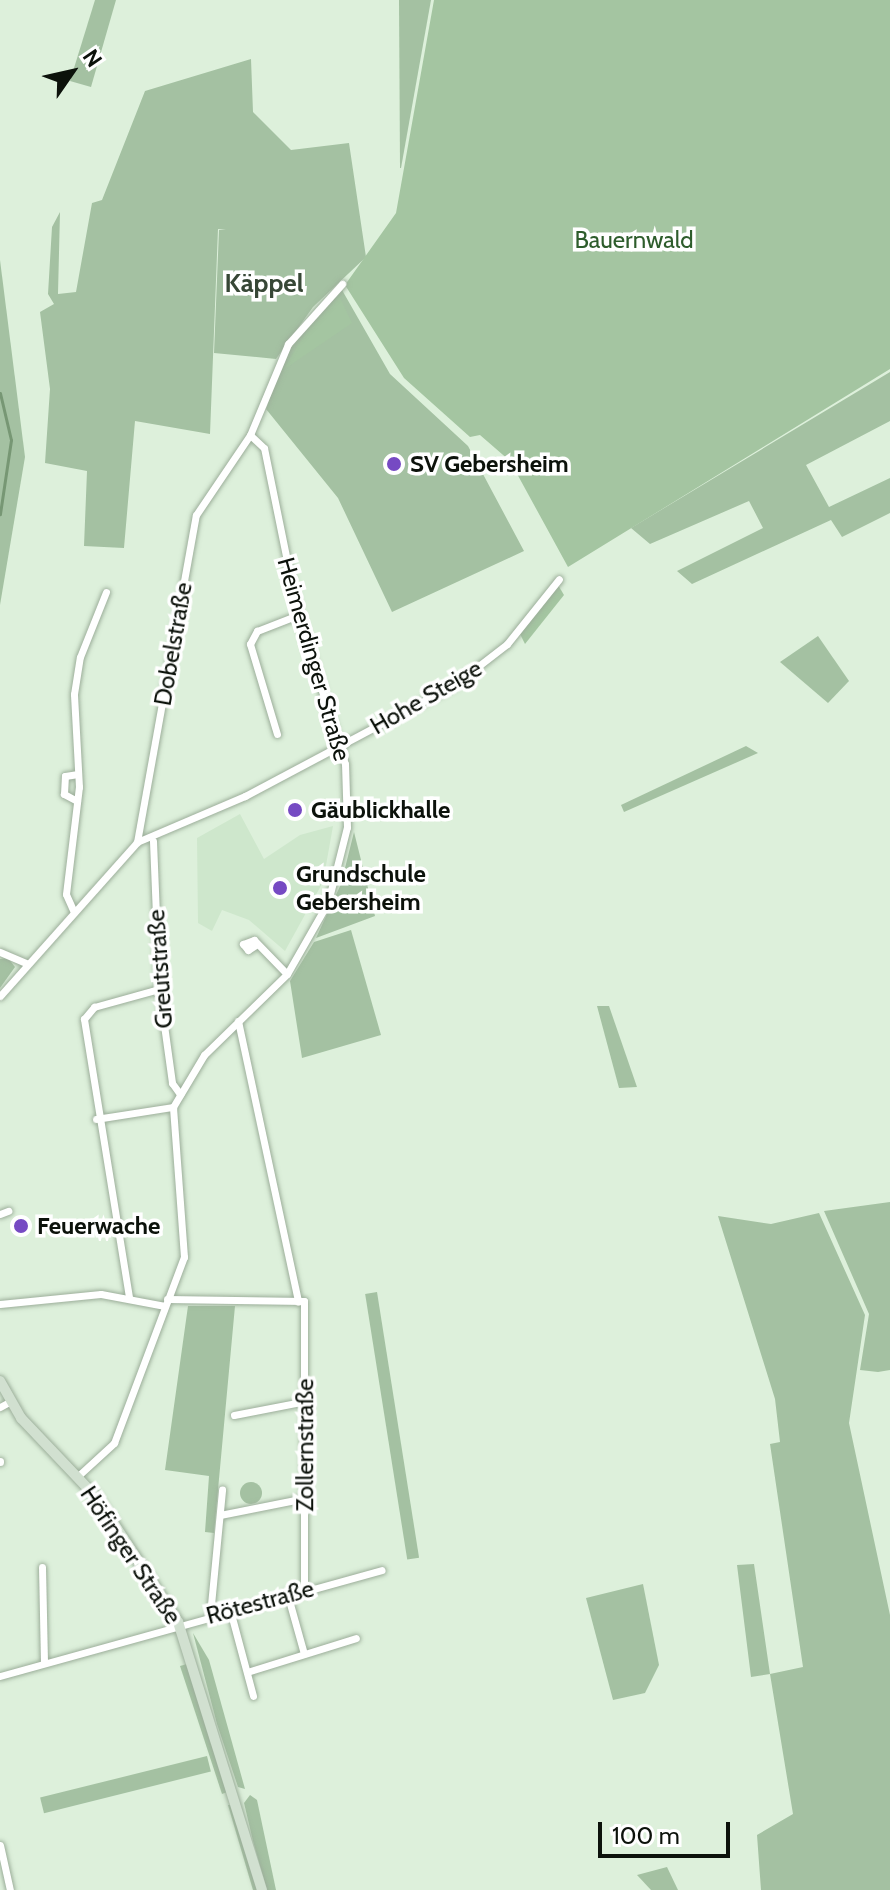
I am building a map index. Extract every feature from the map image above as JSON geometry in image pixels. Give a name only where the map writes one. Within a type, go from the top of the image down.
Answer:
[{"type":"street","name":"Dobelstraße","points":[[137,842],[196,515],[250,435],[288,344],[342,284]]},
{"type":"street","name":"Heimerdinger Straße","points":[[173,1107],[238,1021],[287,974],[340,866],[349,785],[340,746],[298,615],[264,448],[250,435]]},
{"type":"street","name":"Hohe Steige","points":[[137,842],[153,841],[340,746],[482,667],[559,579]]},
{"type":"street","points":[[73,910],[66,894],[77,801],[74,694],[80,657],[106,592]]},
{"type":"street","points":[[277,734],[250,644],[257,631],[298,615]]},
{"type":"street","points":[[77,801],[64,794],[65,776],[78,774]]},
{"type":"street","name":"Greutstraße","points":[[153,841],[159,989],[172,1083],[180,1094]]},
{"type":"street","points":[[0,996],[73,910],[137,842]]},
{"type":"street","points":[[257,944],[287,974]]},
{"type":"street","points":[[0,952],[28,964]]},
{"type":"street","points":[[129,1297],[96,1119],[87,1011],[159,989]]},
{"type":"street","name":"Zollernstraße","points":[[238,1021],[301,1302],[306,1401],[304,1589]]},
{"type":"street","points":[[78,1476],[114,1443],[187,1235],[173,1107],[96,1119]]},
{"type":"street","points":[[0,1304],[129,1297],[166,1302],[301,1302]]},
{"type":"street","name":"Höfinger Straße","points":[[0,1381],[11,1401],[78,1476],[178,1622],[262,1890]]},
{"type":"street","points":[[0,1407],[11,1401]]},
{"type":"street","points":[[234,1415],[306,1401]]},
{"type":"street","points":[[210,1615],[222,1490]]},
{"type":"street","points":[[220,1515],[305,1498]]},
{"type":"street","points":[[42,1567],[44,1663]]},
{"type":"street","name":"Rötestraße","points":[[0,1676],[178,1622],[382,1570]]},
{"type":"street","points":[[287,1593],[304,1654]]},
{"type":"street","points":[[230,1610],[253,1696]]},
{"type":"street","points":[[247,1672],[356,1638]]},
{"type":"street","points":[[0,1845],[10,1890]]},
{"type":"shaded area","points":[[95,0],[116,0],[91,87],[70,81]]},
{"type":"shaded area","points":[[399,0],[431,0],[401,168],[400,168]]},
{"type":"shaded area","points":[[251,59],[253,112],[291,150],[349,143],[366,257],[313,307],[276,359],[214,353],[219,230],[226,230],[218,229],[210,434],[135,421],[124,548],[84,546],[87,471],[45,463],[50,389],[40,312],[54,304],[48,294],[52,227],[60,212],[58,294],[76,292],[92,203],[102,200],[145,91]]},
{"type":"shaded area","points":[[0,260],[25,457],[0,605]]},
{"type":"shaded area","name":"SV Gebersheim","points":[[342,290],[390,374],[468,446],[524,551],[392,612],[338,498],[266,409],[286,351]]},
{"type":"shaded area","points":[[890,372],[890,421],[806,465],[829,507],[890,478],[890,513],[842,537],[831,520],[692,584],[677,571],[763,528],[749,501],[650,544],[631,528]]},
{"type":"shaded area","points":[[818,636],[849,681],[828,703],[780,662]]},
{"type":"shaded area","points":[[746,746],[758,753],[624,812],[621,805]]},
{"type":"shaded area","points":[[240,814],[264,859],[300,835],[333,826],[323,882],[285,951],[249,920],[222,910],[212,931],[198,923],[197,838]]},
{"type":"shaded area","points":[[354,832],[375,916],[316,938],[341,884]]},
{"type":"shaded area","points":[[351,930],[381,1035],[302,1058],[290,981],[314,942]]},
{"type":"shaded area","points":[[8,958],[15,967],[0,988],[0,959]]},
{"type":"shaded area","points":[[597,1006],[609,1006],[637,1087],[619,1088]]},
{"type":"shaded area","points":[[890,1202],[890,1370],[860,1370],[869,1314],[824,1211]]},
{"type":"shaded area","points":[[819,1213],[865,1315],[849,1423],[890,1615],[890,1890],[761,1890],[757,1835],[793,1814],[770,1674],[803,1667],[770,1444],[780,1442],[775,1399],[718,1216],[771,1224]]},
{"type":"shaded area","points":[[377,1292],[419,1558],[407,1560],[365,1294]]},
{"type":"shaded area","points":[[188,1306],[235,1306],[214,1533],[205,1532],[209,1476],[165,1470]]},
{"type":"shaded area","points":[[251,1482],[259,1485],[262,1493],[259,1501],[251,1504],[243,1501],[240,1493],[243,1485]]},
{"type":"shaded area","points":[[754,1564],[770,1674],[751,1677],[737,1565]]},
{"type":"shaded area","points":[[643,1584],[659,1665],[645,1693],[613,1700],[586,1598]]},
{"type":"shaded area","points":[[193,1633],[209,1660],[245,1789],[238,1787],[217,1724]]},
{"type":"shaded area","points":[[187,1664],[227,1792],[222,1794],[180,1666]]},
{"type":"shaded area","points":[[207,1756],[211,1772],[44,1813],[40,1798]]},
{"type":"shaded area","points":[[250,1795],[257,1800],[276,1890],[267,1890],[253,1841],[244,1803]]},
{"type":"shaded area","points":[[228,1805],[231,1805],[258,1890],[253,1890]]},
{"type":"shaded area","points":[[667,1867],[678,1890],[651,1890],[637,1875]]},
{"type":"green space","name":"Bauernwald","points":[[434,0],[890,0],[890,369],[568,567],[510,461],[480,435],[470,437],[404,378],[345,285],[396,213]]},
{"type":"green space","points":[[339,296],[352,323],[283,370],[314,319]]},
{"type":"green space","points":[[558,585],[564,595],[525,644],[520,634]]},
{"type":"waterway","points":[[0,393],[11,440],[0,514]]},
{"type":"place","name":"SV Gebersheim","points":[[394,464]]},
{"type":"place","name":"Gäublickhalle","points":[[295,810]]},
{"type":"place","name":"Grundschule Gebersheim","points":[[280,888]]},
{"type":"place","name":"Feuerwache","points":[[21,1226]]},
{"type":"district","name":"Käppel","points":[[264,284]]}]
